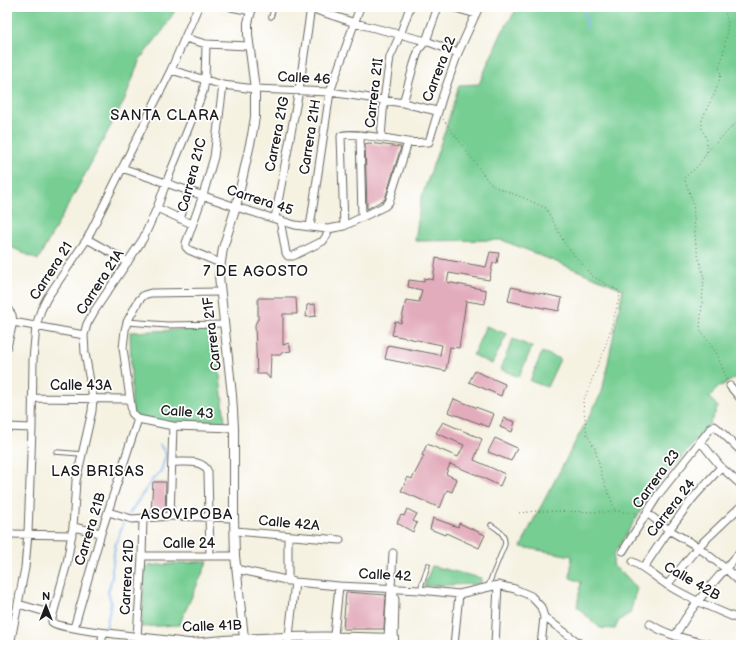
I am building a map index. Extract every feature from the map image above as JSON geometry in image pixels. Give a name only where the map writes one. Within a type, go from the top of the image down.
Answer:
[{"type":"street","name":"Carrera 21","points":[[10,642],[25,568],[28,533],[32,398],[36,326],[47,298],[87,239],[170,70],[198,7]]},
{"type":"street","points":[[230,7],[251,9]]},
{"type":"street","points":[[310,7],[355,23],[426,41],[458,53]]},
{"type":"street","name":"Carrera 21G","points":[[277,219],[299,90],[310,7]]},
{"type":"street","name":"Carrera 21H","points":[[310,227],[330,92],[360,7]]},
{"type":"street","name":"Carrera 21I","points":[[381,138],[384,100],[390,57],[410,7]]},
{"type":"street","points":[[403,103],[419,49],[426,41],[438,7]]},
{"type":"street","points":[[452,7],[476,14]]},
{"type":"street","name":"Carrera 22","points":[[408,142],[429,142],[437,111],[458,53],[479,7]]},
{"type":"street","name":"Carrera 21F","points":[[244,638],[235,556],[234,428],[229,364],[219,276],[223,248],[236,207],[255,117],[255,89],[248,46],[248,23],[251,9]]},
{"type":"street","points":[[184,38],[206,44],[248,46]]},
{"type":"street","name":"Carrera 21A","points":[[52,614],[67,562],[73,527],[76,481],[92,411],[93,398],[85,353],[84,335],[87,324],[95,310],[143,238],[157,208],[203,92],[205,81],[206,44]]},
{"type":"street","name":"Calle 46","points":[[170,70],[223,85],[255,89],[330,92],[403,103],[437,111]]},
{"type":"street","name":"Carrera 21C","points":[[220,263],[189,250],[186,247],[186,243],[203,195],[214,157],[223,85]]},
{"type":"street","points":[[344,226],[340,136],[360,135],[408,142]]},
{"type":"street","name":"Carrera 21I","points":[[360,135],[362,217]]},
{"type":"street","name":"Carrera 45","points":[[122,168],[236,207],[295,225],[328,229],[344,226],[385,206],[389,202],[408,142]]},
{"type":"street","points":[[180,218],[189,191]]},
{"type":"street","points":[[157,208],[192,224]]},
{"type":"street","points":[[277,219],[288,256],[293,256],[323,241],[327,235],[328,229]]},
{"type":"street","points":[[87,239],[128,262]]},
{"type":"street","points":[[138,420],[132,413],[129,399],[123,348],[127,322],[139,300],[144,295],[151,293],[220,292]]},
{"type":"street","points":[[7,308],[12,315],[13,322],[7,345]]},
{"type":"street","points":[[13,322],[84,335]]},
{"type":"street","points":[[127,322],[167,325],[224,324]]},
{"type":"street","points":[[730,386],[741,398]]},
{"type":"street","name":"Calle 43A","points":[[32,398],[129,399]]},
{"type":"street","name":"Calle 43","points":[[138,420],[173,426],[234,428]]},
{"type":"street","name":"Carrera 21B","points":[[74,628],[101,533],[138,420]]},
{"type":"street","points":[[170,516],[173,426]]},
{"type":"street","name":"Carrera 23","points":[[623,551],[658,495],[711,428],[714,426],[718,428],[741,451]]},
{"type":"street","points":[[7,427],[32,428]]},
{"type":"street","points":[[700,441],[721,467],[741,485]]},
{"type":"street","points":[[172,462],[201,463],[206,467],[208,472],[210,556]]},
{"type":"street","name":"Carrera 24","points":[[644,567],[693,498],[721,467]]},
{"type":"street","points":[[667,585],[698,547],[741,506]]},
{"type":"street","points":[[108,512],[132,519],[143,519],[158,516],[234,518]]},
{"type":"street","points":[[647,513],[669,530],[698,547],[741,583]]},
{"type":"street","name":"Carrera 21D","points":[[137,637],[143,519]]},
{"type":"street","points":[[73,527],[101,533]]},
{"type":"street","name":"Calle 42A","points":[[234,531],[340,540]]},
{"type":"street","points":[[7,534],[28,533],[72,535]]},
{"type":"street","points":[[288,536],[291,582],[288,645]]},
{"type":"street","points":[[675,636],[684,619],[696,602],[741,551]]},
{"type":"street","points":[[391,642],[395,600],[392,589],[393,553]]},
{"type":"street","name":"Calle 24","points":[[142,556],[235,556]]},
{"type":"street","name":"Calle 42B","points":[[633,562],[644,567],[667,585],[696,602],[741,620]]},
{"type":"street","name":"Calle 42","points":[[236,569],[291,582],[420,590],[459,594],[498,585],[514,589],[531,596],[541,607],[544,617]]},
{"type":"street","points":[[495,645],[498,585]]},
{"type":"street","points":[[333,641],[339,586]]},
{"type":"street","points":[[454,645],[459,594]]},
{"type":"street","points":[[18,604],[52,614]]},
{"type":"street","name":"Calle 41B","points":[[52,614],[52,622],[56,625],[103,633],[192,644],[244,638],[289,636],[333,641],[391,642]]},
{"type":"street","points":[[541,645],[544,617]]},
{"type":"street","points":[[544,617],[582,645]]},
{"type":"street","points":[[650,624],[659,631],[712,645]]},
{"type":"street","points":[[100,645],[103,633]]},
{"type":"lane","points":[[271,17],[274,7]]},
{"type":"lane","points":[[56,452],[82,454]]},
{"type":"lane","points":[[488,587],[505,544],[505,539],[502,532],[491,525]]},
{"type":"lane","points":[[420,590],[428,565]]},
{"type":"path","points":[[707,152],[707,140],[702,129],[702,120],[716,93],[721,75],[719,66],[723,56],[728,24],[725,7]]},
{"type":"path","points":[[437,111],[495,188],[524,198],[546,208],[565,244],[592,276],[619,291],[620,295],[607,342],[584,402],[587,435],[596,448],[603,480],[615,511]]},
{"type":"path","points":[[730,386],[717,354],[700,329],[704,278],[696,247],[694,202],[684,178],[698,166],[707,152],[741,118]]},
{"type":"path","points":[[519,513],[535,511],[615,511],[647,513]]},
{"type":"path","points":[[10,642],[28,642],[43,645]]},
{"type":"green space","points":[[7,7],[177,7],[164,29],[140,59],[124,101],[38,260],[7,245]]},
{"type":"green space","points":[[518,7],[741,7],[741,375],[719,387],[709,397],[718,407],[709,425],[654,489],[614,554],[613,566],[625,575],[637,588],[630,613],[619,620],[615,629],[600,628],[577,607],[581,582],[570,578],[572,556],[521,547],[532,523],[602,392],[623,289],[502,240],[415,241],[421,199],[445,131],[459,85],[479,84],[502,32]]},
{"type":"green space","points":[[486,326],[507,334],[492,364],[473,355]]},
{"type":"green space","points":[[201,329],[213,331],[216,339],[225,422],[171,424],[137,418],[132,410],[130,332]]},
{"type":"green space","points":[[513,339],[532,347],[519,377],[500,369]]},
{"type":"green space","points":[[542,352],[560,359],[547,387],[530,381]]},
{"type":"green space","points":[[208,561],[179,625],[141,627],[145,566]]},
{"type":"green space","points":[[432,566],[481,578],[481,583],[424,586]]},
{"type":"building","points":[[369,143],[401,147],[385,199],[367,209],[365,144]]},
{"type":"building","points":[[490,252],[499,253],[497,263],[493,263],[489,280],[449,273],[447,282],[486,290],[485,304],[466,301],[459,348],[450,347],[446,371],[385,359],[388,345],[440,355],[442,345],[392,335],[395,321],[401,323],[406,300],[419,302],[422,290],[408,287],[409,280],[424,282],[424,278],[433,280],[436,258],[486,267]]},
{"type":"building","points":[[511,287],[562,298],[559,311],[508,301]]},
{"type":"building","points":[[258,298],[296,298],[297,314],[283,314],[283,345],[289,343],[291,351],[283,352],[280,355],[271,355],[270,379],[266,374],[257,374],[255,325],[258,320]]},
{"type":"building","points":[[315,304],[316,316],[306,317],[307,305]]},
{"type":"building","points":[[475,371],[505,384],[501,396],[469,382]]},
{"type":"building","points":[[454,399],[494,414],[489,427],[448,412]]},
{"type":"building","points":[[504,418],[515,422],[512,432],[500,427]]},
{"type":"building","points":[[443,422],[482,439],[474,460],[505,474],[500,486],[450,464],[446,474],[457,479],[452,492],[447,490],[440,508],[401,491],[408,477],[412,479],[424,456],[422,455],[427,444],[458,457],[464,445],[436,433]]},
{"type":"building","points":[[495,438],[517,448],[511,461],[488,452]]},
{"type":"building","points":[[153,482],[166,482],[165,511],[151,512]]},
{"type":"building","points":[[407,509],[417,514],[413,521],[417,523],[413,532],[397,523],[401,515],[404,516]]},
{"type":"building","points":[[433,518],[458,527],[459,523],[485,535],[479,548],[446,533],[445,535],[430,529]]},
{"type":"building","points":[[346,592],[386,595],[384,629],[343,629]]},
{"type":"waterway","points":[[584,7],[587,28]]},
{"type":"waterway","points":[[129,514],[153,479],[161,471],[166,454],[160,445]]},
{"type":"waterway","points":[[106,629],[111,602],[108,592],[112,578],[115,546],[123,524]]},
{"type":"district","name":"SANTA CLARA","points":[[165,115]]},
{"type":"district","name":"7 DE AGOSTO","points":[[256,271]]},
{"type":"district","name":"LAS BRISAS","points":[[98,471]]},
{"type":"district","name":"ASOVIPOBA","points":[[187,514]]}]
